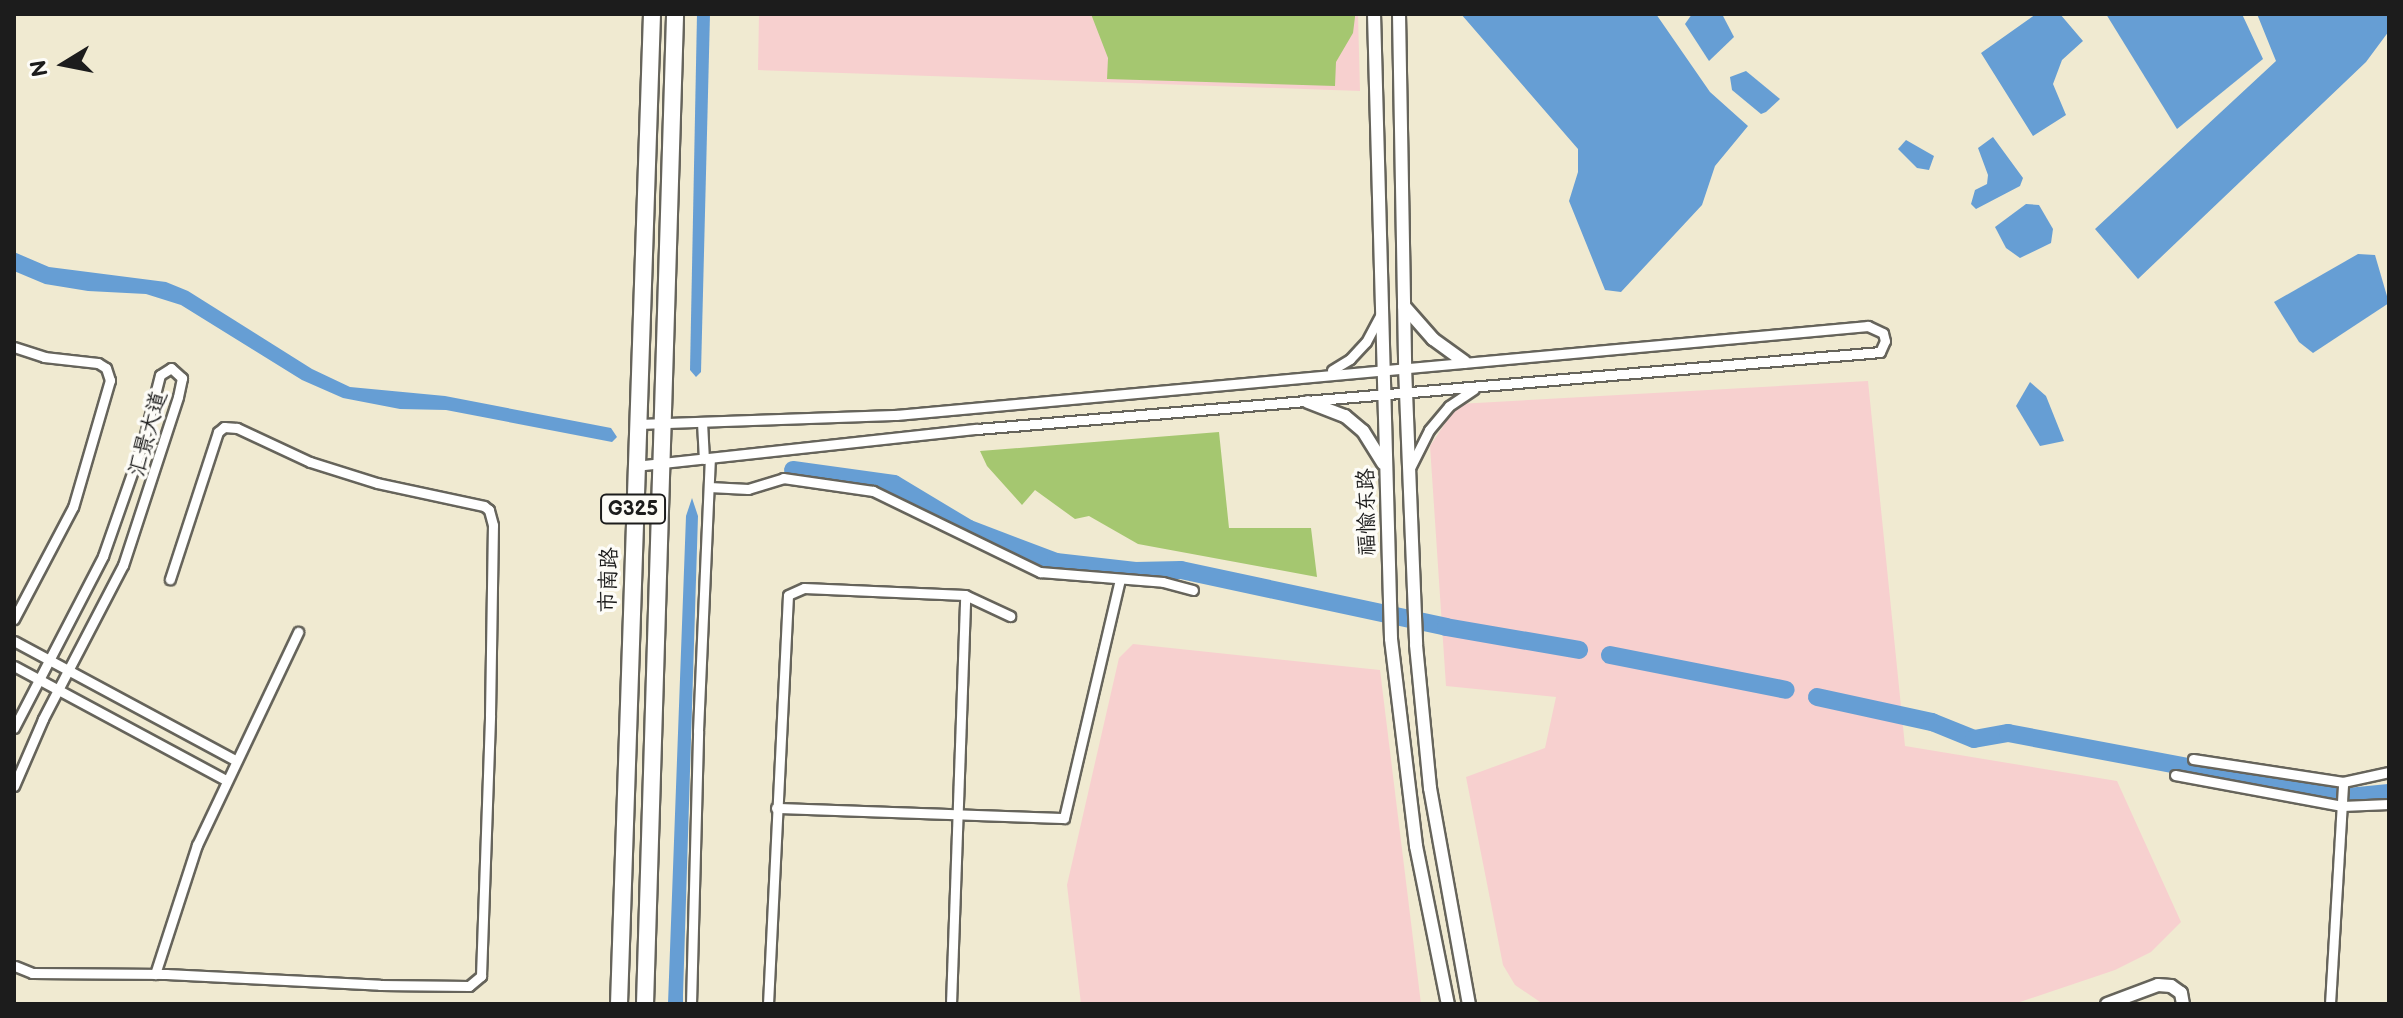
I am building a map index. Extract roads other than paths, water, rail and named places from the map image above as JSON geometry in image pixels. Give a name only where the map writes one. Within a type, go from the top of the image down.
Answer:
[{"type":"highway","name":"市南路","points":[[617,999],[652,14]]},
{"type":"highway","name":"G325","points":[[645,1004],[675,14]]},
{"type":"highway","points":[[638,385],[663,384]]},
{"type":"highway","points":[[634,502],[660,502]]},
{"type":"street","name":"福愉东路","points":[[1374,14],[1391,639],[1411,815],[1447,1003]]},
{"type":"street","name":"福愉东路","points":[[1399,14],[1405,367],[1416,645],[1430,788],[1469,1004]]},
{"type":"street","points":[[1404,306],[1433,339],[1465,362]]},
{"type":"street","points":[[1323,374],[1350,359],[1366,342],[1381,314]]},
{"type":"street","points":[[635,466],[977,429],[1880,352],[1885,341],[1883,333],[1868,326],[896,415],[636,424]]},
{"type":"street","points":[[14,347],[44,357],[98,363],[109,372],[110,380],[73,507],[14,619]]},
{"type":"street","name":"汇景大道","points":[[14,728],[103,556],[143,442],[160,375],[171,368],[182,378],[150,493],[118,577],[59,689],[14,786]]},
{"type":"street","points":[[1409,469],[1429,430],[1449,406],[1477,387]]},
{"type":"street","points":[[1308,402],[1345,416],[1363,431],[1386,467]]},
{"type":"street","points":[[691,1004],[709,487],[702,422]]},
{"type":"street","points":[[15,966],[32,973],[155,974],[380,985],[459,986],[478,981],[490,715],[492,517],[484,506],[377,483],[310,462],[237,428],[224,427],[218,432],[170,579]]},
{"type":"street","points":[[709,487],[748,489],[783,478],[873,491],[1031,569],[1053,575],[1163,582],[1193,590]]},
{"type":"street","points":[[1386,485],[1409,484]]},
{"type":"street","points":[[776,808],[1064,818],[1120,580]]},
{"type":"street","points":[[768,1004],[788,595],[804,588],[965,595],[1010,616]]},
{"type":"street","points":[[951,1004],[965,595]]},
{"type":"street","points":[[155,974],[186,875],[235,760],[298,632]]},
{"type":"street","points":[[14,641],[235,760]]},
{"type":"street","points":[[14,666],[226,780]]},
{"type":"street","points":[[2193,759],[2343,785],[2389,772]]},
{"type":"street","points":[[2175,775],[2342,804],[2389,804]]},
{"type":"street","points":[[2330,1004],[2343,785]]},
{"type":"street","points":[[2107,1004],[2158,985],[2171,986],[2181,993],[2183,1004]]},
{"type":"water","points":[[697,14],[710,14],[701,372],[696,377],[690,370]]},
{"type":"water","points":[[1461,14],[1656,14],[1710,92],[1748,126],[1715,166],[1702,205],[1621,292],[1605,290],[1569,201],[1578,172],[1578,149]]},
{"type":"water","points":[[1692,14],[1722,14],[1734,37],[1709,61],[1685,24]]},
{"type":"water","points":[[2036,14],[2060,14],[2083,41],[2062,60],[2053,84],[2066,115],[2033,136],[1981,53]]},
{"type":"water","points":[[2106,14],[2242,14],[2263,59],[2177,129]]},
{"type":"water","points":[[2257,14],[2389,14],[2389,31],[2366,62],[2138,279],[2095,229],[2276,61]]},
{"type":"water","points":[[1746,71],[1780,99],[1766,112],[1761,114],[1732,90],[1730,77]]},
{"type":"water","points":[[1993,137],[2023,178],[2020,186],[1976,209],[1971,204],[1975,190],[1987,184],[1988,175],[1978,148]]},
{"type":"water","points":[[1906,140],[1934,156],[1929,170],[1917,168],[1898,149]]},
{"type":"water","points":[[2026,204],[2039,205],[2053,229],[2051,243],[2020,258],[2006,248],[1995,227]]},
{"type":"water","points":[[14,252],[49,267],[166,282],[188,291],[312,369],[350,387],[445,396],[611,428],[617,437],[612,442],[446,410],[400,409],[343,398],[302,380],[181,305],[146,294],[88,291],[45,284],[14,271]]},
{"type":"water","points":[[2358,254],[2375,255],[2389,303],[2313,353],[2299,342],[2274,302]]},
{"type":"water","points":[[2030,382],[2046,396],[2064,441],[2040,446],[2016,406]]},
{"type":"water","points":[[692,498],[698,516],[683,1004],[668,1004],[686,516]]},
{"type":"waterway","points":[[793,470],[894,484],[969,529],[1056,562],[1135,571],[1181,570],[1446,627],[1579,650]]},
{"type":"waterway","points":[[1610,655],[1786,690]]},
{"type":"waterway","points":[[1817,697],[1932,722],[1974,739],[2008,733],[2348,797],[2389,793]]}]
